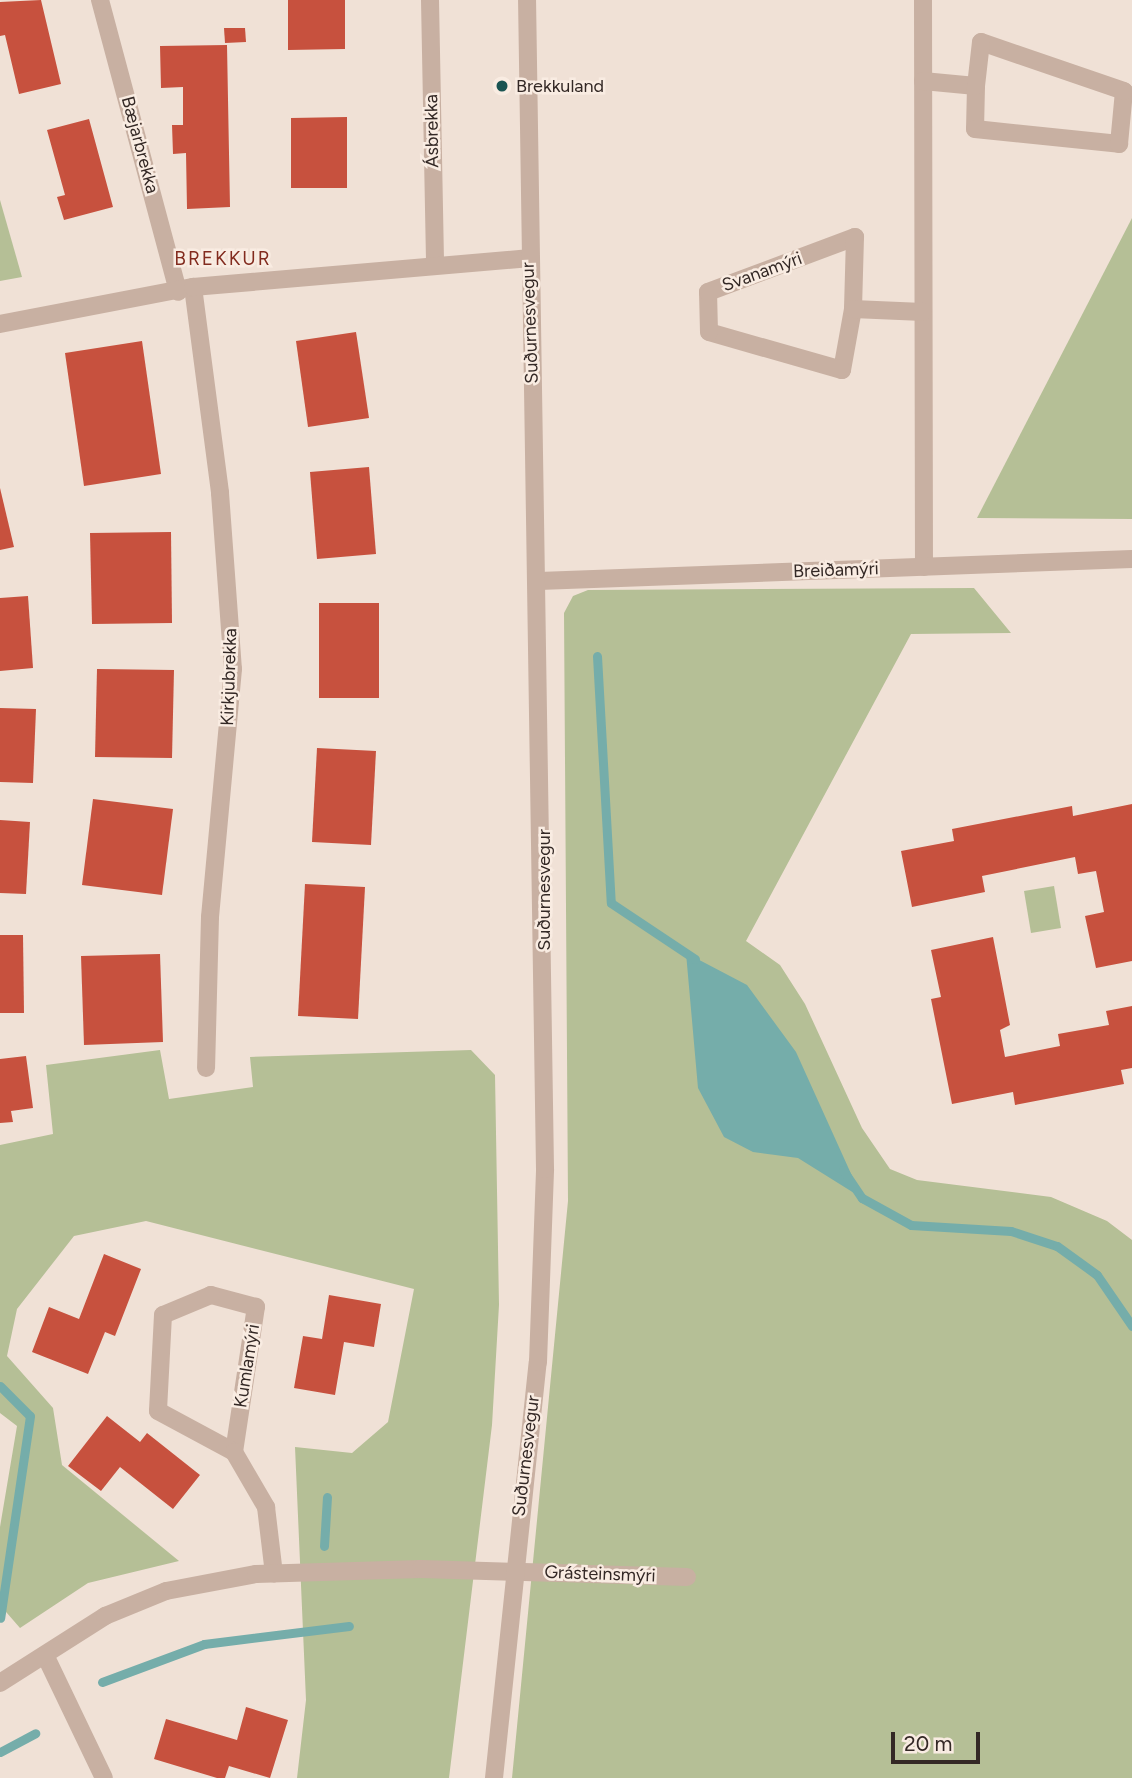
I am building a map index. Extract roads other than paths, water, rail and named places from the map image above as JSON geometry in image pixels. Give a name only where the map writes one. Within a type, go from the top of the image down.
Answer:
[{"type":"street","name":"Bæjarbrekka","points":[[100,0],[185,290]]},
{"type":"street","name":"Ásbrekka","points":[[430,0],[435,261]]},
{"type":"street","name":"Suðurnesvegur","points":[[494,1778],[512,1572],[542,1306],[540,581],[528,258],[527,0]]},
{"type":"street","points":[[923,0],[924,567]]},
{"type":"street","points":[[981,42],[1124,91],[1119,144],[975,129],[976,86],[981,42]]},
{"type":"street","points":[[923,81],[976,86]]},
{"type":"street","name":"Svanamýri","points":[[855,237],[853,309],[842,370],[709,332],[708,292],[855,237]]},
{"type":"street","points":[[0,324],[185,290],[435,261],[528,258]]},
{"type":"street","name":"Kirkjubrekka","points":[[185,290],[220,493],[233,669],[211,917],[206,1068]]},
{"type":"street","points":[[853,309],[923,312]]},
{"type":"street","name":"Breiðamýri","points":[[540,581],[1132,559]]},
{"type":"street","name":"Kumlamýri","points":[[211,1296],[256,1307],[233,1452],[158,1411],[163,1315],[211,1296]]},
{"type":"street","points":[[233,1452],[266,1507],[274,1574]]},
{"type":"street","points":[[0,1683],[105,1616],[166,1591],[274,1574],[512,1572]]},
{"type":"street","name":"Grásteinsmýri","points":[[512,1572],[687,1577]]},
{"type":"street","points":[[45,1655],[104,1778]]},
{"type":"water","points":[[686,953],[747,985],[796,1052],[862,1198],[798,1158],[753,1152],[724,1137],[698,1088]]},
{"type":"waterway","points":[[597,656],[611,903],[695,959]]},
{"type":"waterway","points":[[843,1170],[862,1198],[911,1225],[1011,1231],[1057,1246],[1097,1275],[1132,1326]]},
{"type":"waterway","points":[[0,1386],[30,1416],[0,1618]]},
{"type":"waterway","points":[[324,1546],[327,1497]]},
{"type":"waterway","points":[[102,1682],[204,1644],[349,1626]]},
{"type":"waterway","points":[[0,1752],[35,1733]]},
{"type":"place","name":"Brekkuland","points":[[502,86]]},
{"type":"district","name":"BREKKUR","points":[[223,259]]}]
